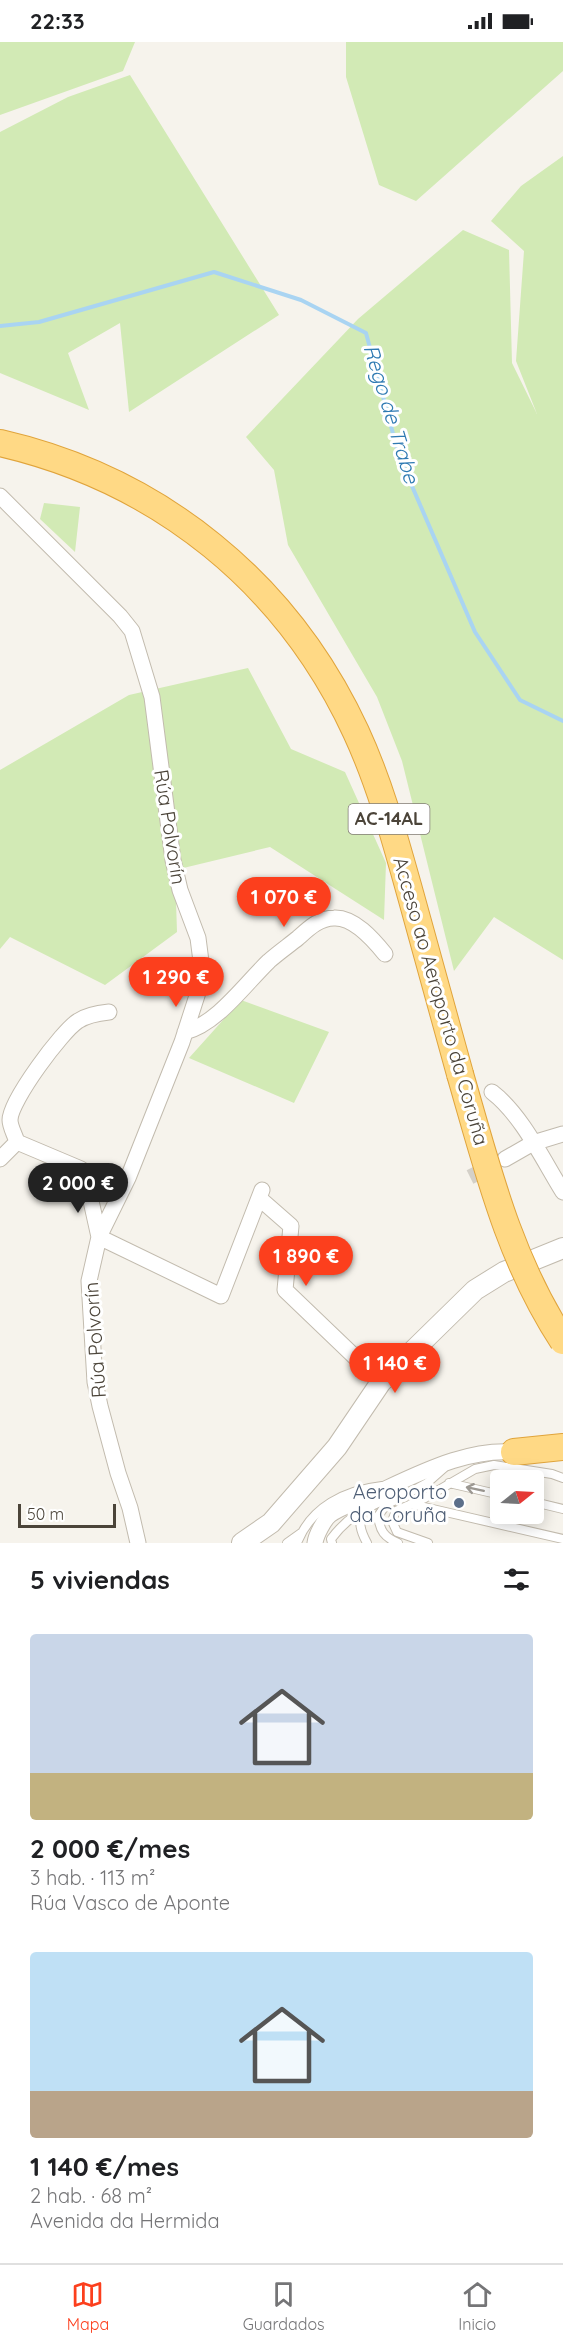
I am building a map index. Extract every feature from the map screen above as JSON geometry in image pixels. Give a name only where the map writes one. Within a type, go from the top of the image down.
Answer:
[{"type":"highway","name":"Acceso ao Aeroporto da Coruña","points":[[0,443],[68,461],[106,478],[152,503],[199,534],[262,590],[312,652],[335,689],[374,774],[393,832],[503,1219],[522,1266],[547,1317],[563,1341]]},
{"type":"highway","points":[[514,1452],[563,1447]]},
{"type":"street","name":"Rúa Polvorín","points":[[0,496],[7,512],[112,608],[132,631],[152,698],[173,860],[180,890],[198,938],[202,958],[203,977],[185,1032],[128,1178],[99,1238],[88,1281],[95,1382],[105,1429],[130,1508],[138,1543]]},
{"type":"street","points":[[185,1032],[206,1023],[270,960],[325,919],[335,918],[351,922],[374,940],[385,954]]},
{"type":"street","points":[[109,1012],[96,1013],[78,1021],[40,1065],[13,1106],[10,1120],[17,1142],[81,1169],[87,1183],[99,1238],[220,1296],[260,1194],[291,1226],[285,1290],[381,1382]]},
{"type":"street","points":[[492,1092],[504,1101],[563,1192]]},
{"type":"street","points":[[505,1159],[533,1143],[563,1134]]},
{"type":"street","points":[[0,1159],[17,1142]]},
{"type":"street","points":[[242,1543],[271,1523],[298,1494],[337,1447],[381,1382],[475,1290],[504,1272],[563,1248]]},
{"type":"street","points":[[315,1543],[329,1515],[395,1484],[449,1463],[475,1455],[514,1452],[563,1457]]},
{"type":"lane","points":[[398,1543],[388,1539],[380,1530],[378,1516],[386,1505],[429,1482],[449,1463]]},
{"type":"lane","points":[[428,1543],[397,1532],[392,1521],[396,1511],[474,1469],[494,1465],[552,1474],[563,1478]]},
{"type":"lane","points":[[332,1543],[331,1539],[352,1515],[429,1482]]},
{"type":"lane","points":[[448,1483],[490,1493]]},
{"type":"lane","points":[[297,1543],[311,1518],[325,1505],[361,1488],[395,1484]]},
{"type":"lane","points":[[367,1543],[361,1532],[361,1516],[375,1494]]},
{"type":"lane","points":[[411,1504],[563,1539]]},
{"type":"lane","points":[[544,1504],[563,1509]]},
{"type":"lane","points":[[308,1543],[317,1526],[329,1515]]},
{"type":"lane","points":[[286,1543],[301,1533]]},
{"type":"green space","points":[[0,42],[135,42],[123,71],[0,115]]},
{"type":"green space","points":[[346,42],[563,42],[563,71],[416,201],[379,185],[346,77]]},
{"type":"green space","points":[[130,75],[279,315],[129,412],[120,323],[68,353],[89,410],[0,373],[0,132],[68,97]]},
{"type":"green space","points":[[563,156],[563,960],[494,917],[454,971],[402,761],[377,697],[288,545],[274,470],[246,437],[358,319],[463,230],[509,250],[512,363],[537,414],[516,361],[524,251],[491,221],[521,186]]},
{"type":"green space","points":[[44,503],[80,507],[75,552],[40,519]]},
{"type":"green space","points":[[248,668],[291,749],[345,772],[386,863],[384,920],[270,847],[175,870],[177,932],[105,985],[10,937],[0,949],[0,770],[129,695]]},
{"type":"green space","points":[[241,1000],[329,1032],[294,1103],[189,1058]]},
{"type":"waterway","name":"Rego de Trabe","points":[[0,326],[39,322],[214,272],[301,300],[366,333],[399,456],[475,632],[520,700],[563,721]]},
{"type":"tunnel","points":[[470,1177],[494,1165]]},
{"type":"place","name":"Aeroporto da Coruña","points":[[459,1503]]}]
